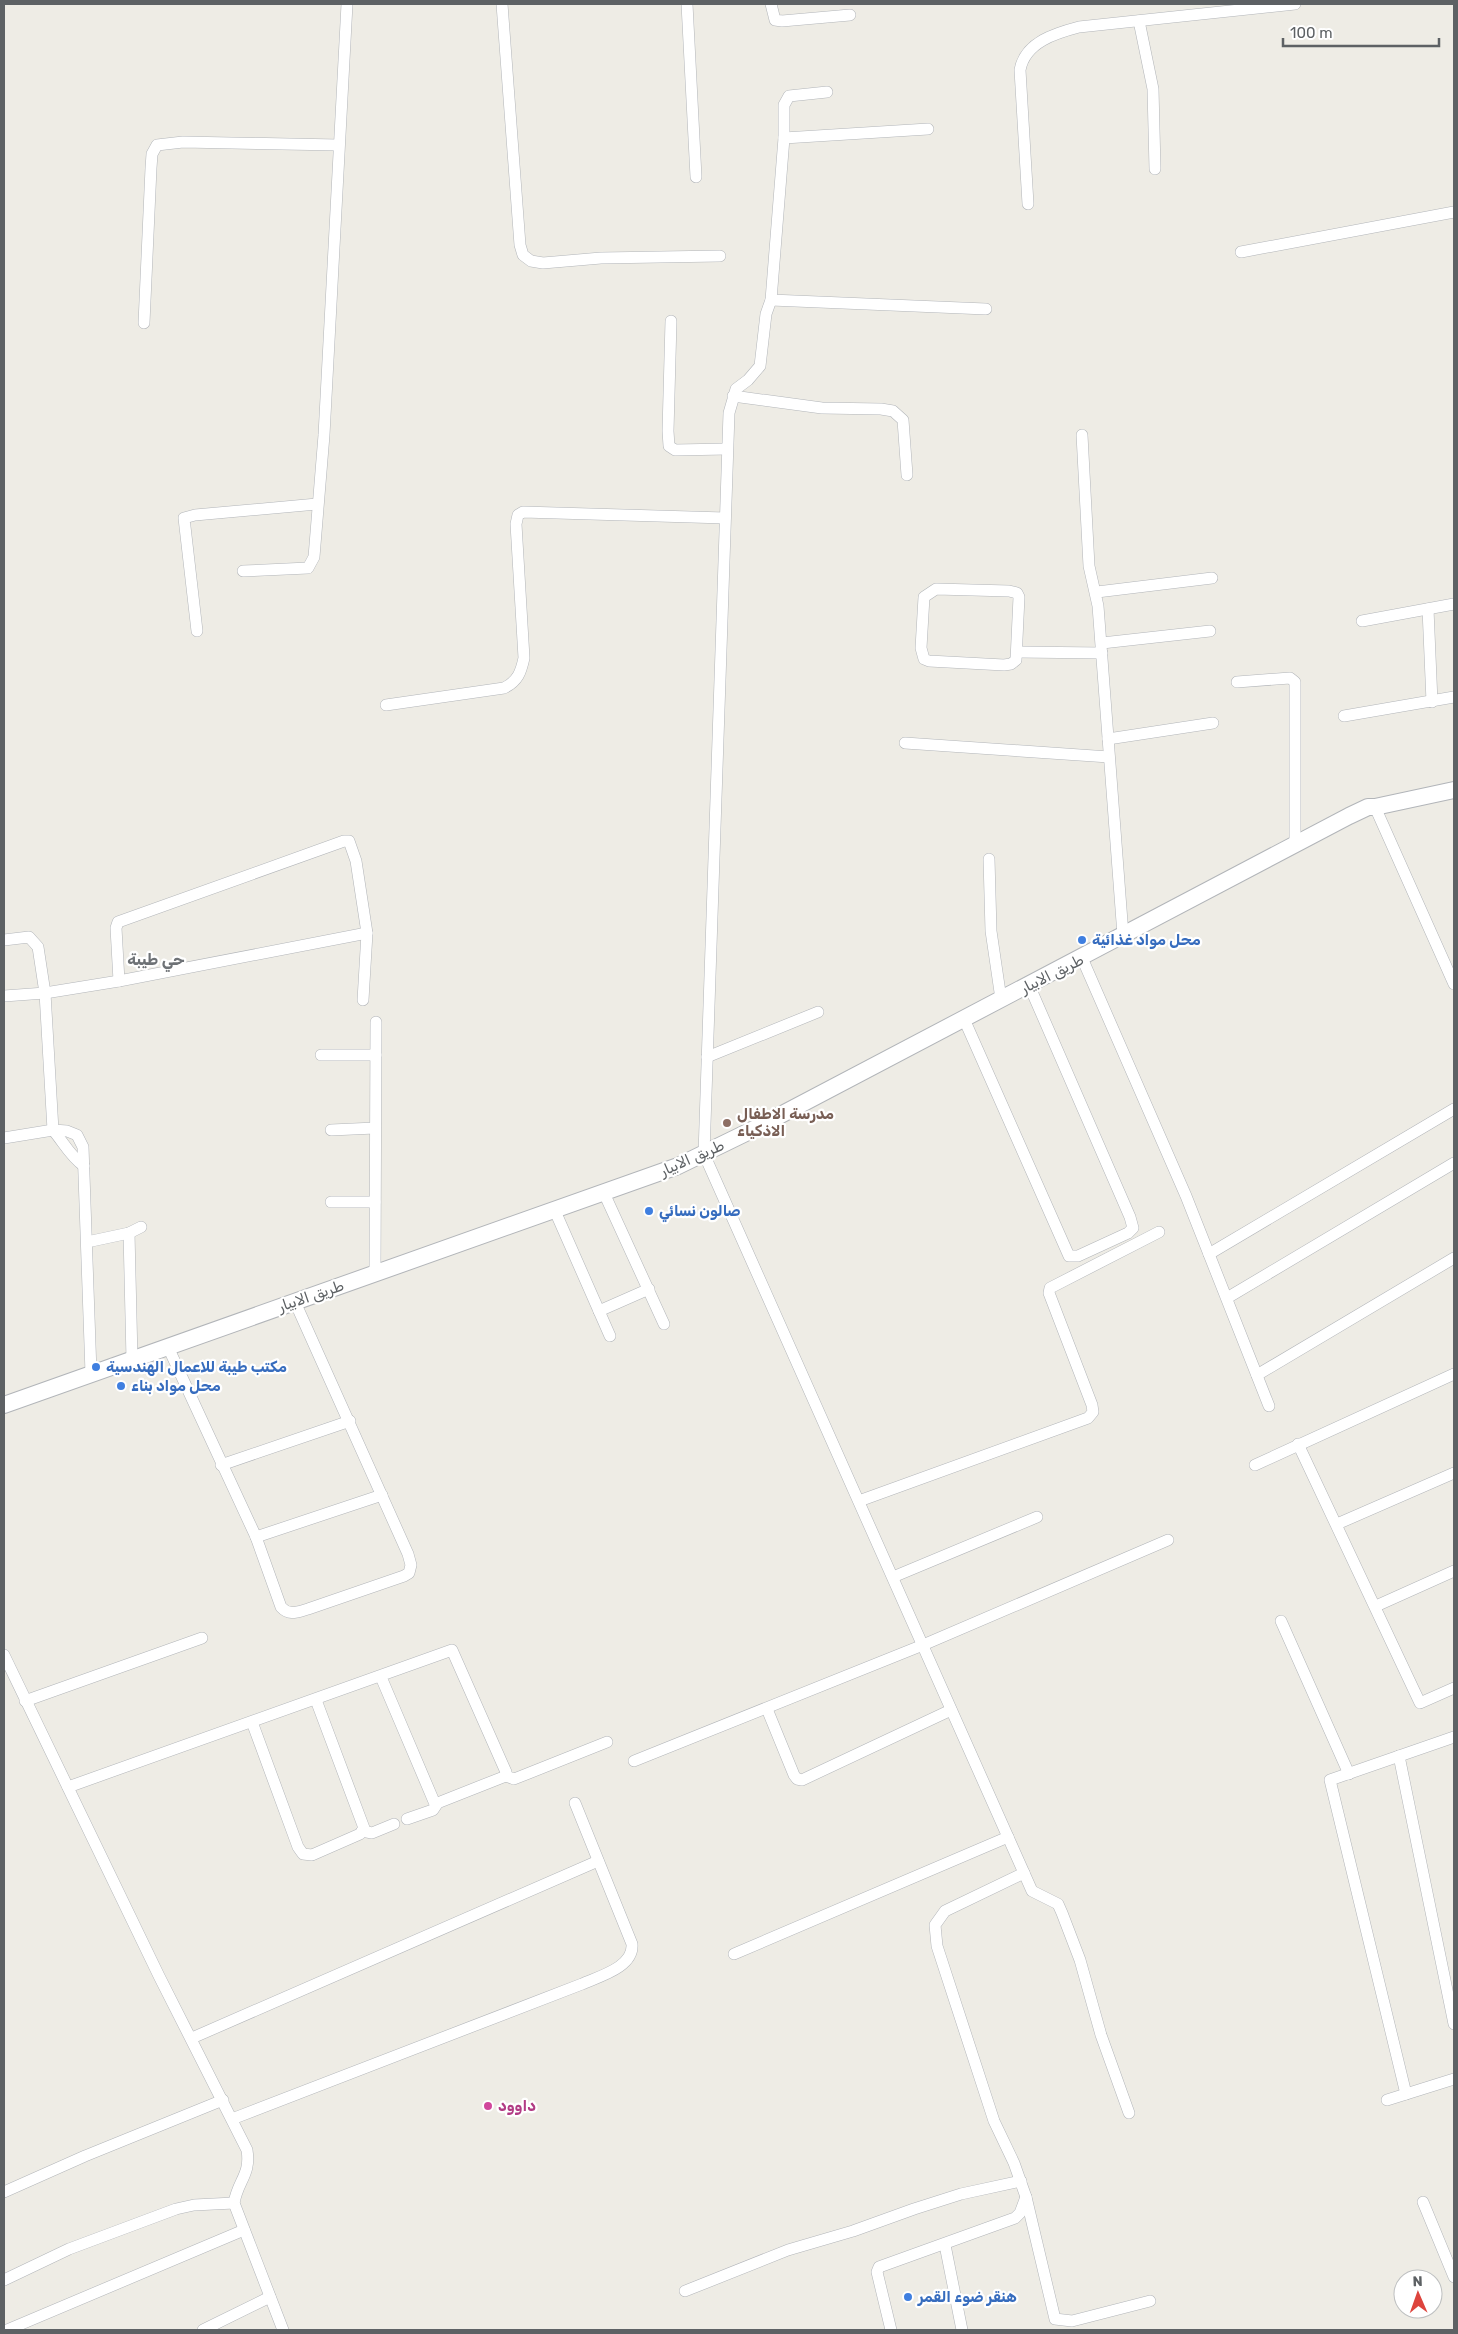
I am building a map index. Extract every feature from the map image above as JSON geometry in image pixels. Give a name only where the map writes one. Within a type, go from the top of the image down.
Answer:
[{"type":"main road","name":"طريق الابيار","points":[[4,1405],[555,1211],[704,1154],[1029,986],[1368,807],[1454,790]]},
{"type":"street","points":[[243,571],[308,568],[314,558],[324,435],[347,4]]},
{"type":"street","points":[[502,4],[520,244],[523,255],[531,261],[543,263],[601,258],[720,256]]},
{"type":"street","points":[[687,4],[696,178]]},
{"type":"street","points":[[771,4],[775,20],[782,22],[850,15]]},
{"type":"street","points":[[1028,204],[1020,70],[1022,61],[1029,50],[1039,42],[1079,27],[1295,4]]},
{"type":"street","points":[[1139,21],[1154,89],[1155,168]]},
{"type":"street","points":[[827,92],[789,96],[784,105],[784,138],[771,300],[766,314],[760,366],[748,380],[736,389],[729,413],[704,1154],[1032,1892],[1058,1904],[1062,1913],[1080,1960],[1101,2035],[1129,2113]]},
{"type":"street","points":[[784,138],[928,129]]},
{"type":"street","points":[[144,323],[152,154],[157,145],[183,142],[338,145]]},
{"type":"street","points":[[1241,252],[1454,212]]},
{"type":"street","points":[[771,300],[986,309]]},
{"type":"street","points":[[671,321],[669,446],[675,450],[727,449]]},
{"type":"street","points":[[733,396],[822,408],[893,411],[903,420],[908,475]]},
{"type":"street","points":[[1082,435],[1090,566],[1097,592],[1123,935]]},
{"type":"street","points":[[197,631],[184,518],[195,514],[317,504]]},
{"type":"street","points":[[386,705],[504,688],[515,680],[522,671],[524,658],[516,524],[518,515],[523,512],[724,518]]},
{"type":"street","points":[[1097,592],[1212,578]]},
{"type":"street","points":[[936,589],[1014,592],[1019,597],[1017,652],[1016,660],[1012,664],[1004,665],[929,661],[924,659],[921,648],[924,597],[936,589]]},
{"type":"street","points":[[1362,620],[1454,604]]},
{"type":"street","points":[[1428,609],[1432,702]]},
{"type":"street","points":[[1017,652],[1102,648],[1210,631]]},
{"type":"street","points":[[1236,682],[1290,678],[1295,682],[1295,844]]},
{"type":"street","points":[[1344,716],[1454,697]]},
{"type":"street","points":[[1108,739],[1213,723]]},
{"type":"street","points":[[905,743],[1109,757]]},
{"type":"street","points":[[1375,807],[1454,984]]},
{"type":"street","points":[[119,981],[116,928],[118,922],[340,841],[349,841],[353,849],[367,933],[363,1000]]},
{"type":"street","points":[[989,859],[990,931],[1002,999]]},
{"type":"street","points":[[4,996],[45,993],[119,981],[367,933]]},
{"type":"street","points":[[4,940],[29,937],[38,947],[45,993],[53,1130]]},
{"type":"street","points":[[1082,958],[1186,1196],[1269,1406]]},
{"type":"street","points":[[964,1019],[1069,1256],[1078,1256],[1128,1233],[1133,1228],[1130,1217],[1029,986]]},
{"type":"street","points":[[707,1057],[818,1012]]},
{"type":"street","points":[[374,1274],[376,1022]]},
{"type":"street","points":[[321,1055],[376,1055]]},
{"type":"street","points":[[1209,1254],[1454,1109]]},
{"type":"street","points":[[331,1130],[376,1128]]},
{"type":"street","points":[[4,1138],[53,1130],[67,1131],[77,1135],[83,1148],[91,1373]]},
{"type":"street","points":[[1227,1298],[1454,1163]]},
{"type":"street","points":[[604,1193],[664,1324]]},
{"type":"street","points":[[331,1202],[375,1202]]},
{"type":"street","points":[[555,1211],[610,1336]]},
{"type":"street","points":[[87,1242],[128,1232],[140,1227]]},
{"type":"street","points":[[128,1232],[132,1359]]},
{"type":"street","points":[[859,1501],[1088,1418],[1093,1412],[1092,1405],[1049,1293],[1050,1288],[1159,1232]]},
{"type":"street","points":[[1257,1375],[1454,1258]]},
{"type":"street","points":[[599,1311],[649,1289]]},
{"type":"street","points":[[168,1347],[256,1537],[280,1607],[286,1613],[292,1614],[308,1609],[409,1573],[408,1554],[295,1302]]},
{"type":"street","points":[[1255,1465],[1454,1374]]},
{"type":"street","points":[[221,1465],[350,1421]]},
{"type":"street","points":[[1298,1444],[1376,1606],[1420,1703],[1454,1688]]},
{"type":"street","points":[[1337,1524],[1454,1472]]},
{"type":"street","points":[[256,1537],[382,1495]]},
{"type":"street","points":[[892,1577],[1037,1517]]},
{"type":"street","points":[[634,1761],[923,1645],[1168,1540]]},
{"type":"street","points":[[1376,1606],[1454,1571]]},
{"type":"street","points":[[1281,1621],[1349,1774]]},
{"type":"street","points":[[25,1701],[202,1638]]},
{"type":"street","points":[[68,1786],[454,1651],[506,1772],[506,1776]]},
{"type":"street","points":[[4,1655],[247,2150],[249,2163],[247,2174],[236,2193],[234,2203],[283,2330]]},
{"type":"street","points":[[381,1677],[437,1804]]},
{"type":"street","points":[[252,1722],[302,1854],[312,1855],[360,1834],[364,1828],[316,1700]]},
{"type":"street","points":[[767,1709],[794,1775],[797,1779],[802,1780],[951,1710]]},
{"type":"street","points":[[1406,2094],[1330,1780],[1454,1737]]},
{"type":"street","points":[[407,1820],[433,1810],[437,1804],[506,1776],[514,1779],[607,1742]]},
{"type":"street","points":[[1400,1756],[1454,2024]]},
{"type":"street","points":[[232,2119],[582,1984],[625,1962],[633,1952],[632,1944],[575,1803]]},
{"type":"street","points":[[362,1831],[372,1833],[394,1824]]},
{"type":"street","points":[[734,1954],[1008,1836]]},
{"type":"street","points":[[192,2038],[598,1861]]},
{"type":"street","points":[[1024,1873],[945,1911],[935,1925],[935,1935],[992,2114],[1021,2181],[1055,2319],[1072,2321],[1150,2300]]},
{"type":"street","points":[[1386,2100],[1454,2079]]},
{"type":"street","points":[[4,2192],[85,2156],[223,2100]]},
{"type":"street","points":[[685,2291],[788,2250],[853,2231],[961,2194],[1021,2181]]},
{"type":"street","points":[[891,2330],[877,2272],[879,2267],[945,2245],[1015,2218],[1020,2213],[1026,2197]]},
{"type":"street","points":[[1423,2202],[1454,2277]]},
{"type":"street","points":[[4,2280],[78,2246],[176,2209],[194,2205],[234,2203]]},
{"type":"street","points":[[6,2330],[244,2230]]},
{"type":"street","points":[[945,2245],[962,2330]]},
{"type":"street","points":[[203,2330],[270,2297]]},
{"type":"place","name":"محل مواد غذائية","points":[[1082,940]]},
{"type":"place","name":"مدرسة الاطفال الاذكياء","points":[[727,1123]]},
{"type":"place","name":"صالون نسائي","points":[[649,1211]]},
{"type":"place","name":"مكتب طيبة للاعمال الهندسية","points":[[96,1367]]},
{"type":"place","name":"محل مواد بناء","points":[[121,1386]]},
{"type":"place","name":"داوود","points":[[488,2106]]},
{"type":"place","name":"هنقر ضوء القمر","points":[[908,2297]]},
{"type":"district","name":"حي طيبة","points":[[156,959]]}]
